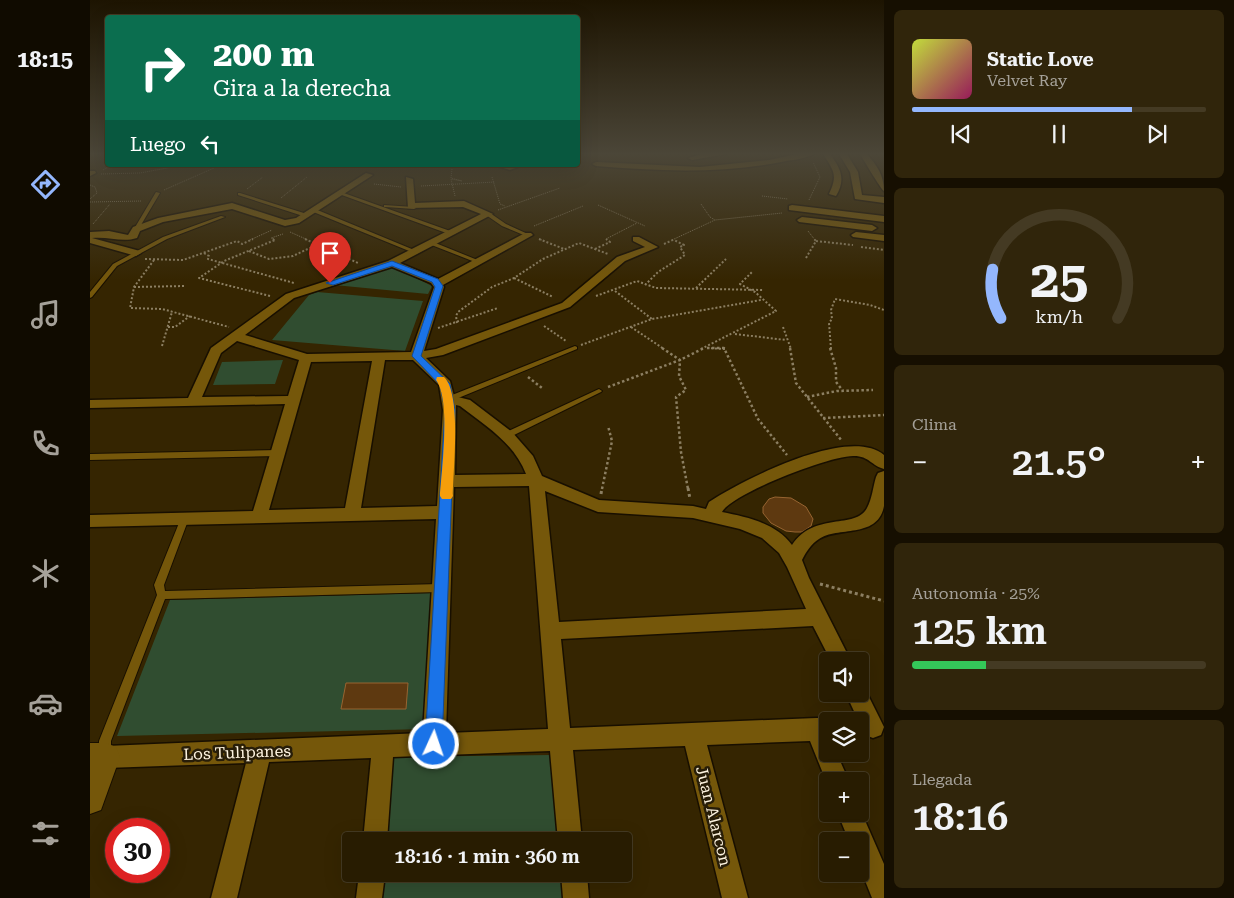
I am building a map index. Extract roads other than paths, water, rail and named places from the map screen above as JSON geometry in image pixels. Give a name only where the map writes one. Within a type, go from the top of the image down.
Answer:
[{"type":"street","points":[[90,235],[108,234],[116,235],[122,239],[128,238],[134,236],[136,229],[162,220],[232,206],[281,223],[299,220],[335,196]]},
{"type":"street","points":[[410,196],[411,206],[414,208],[456,204],[468,205],[488,214]]},
{"type":"street","points":[[859,196],[858,197],[884,200]]},
{"type":"street","points":[[830,204],[884,209]]},
{"type":"street","points":[[792,208],[884,218]]},
{"type":"street","points":[[193,402],[215,350],[290,296],[392,263],[488,214]]},
{"type":"street","points":[[802,220],[884,229]]},
{"type":"street","points":[[807,230],[884,238]]},
{"type":"street","points":[[438,283],[525,233]]},
{"type":"street","points":[[239,333],[306,358],[416,356],[439,352],[566,305],[621,259],[653,247],[636,239]]},
{"type":"street","points":[[90,240],[136,253]]},
{"type":"street","points":[[392,263],[438,283]]},
{"type":"street","points":[[416,356],[440,290],[438,283]]},
{"type":"street","points":[[416,356],[445,384],[449,399],[446,512],[434,744]]},
{"type":"street","points":[[352,515],[379,357]]},
{"type":"street","points":[[259,517],[306,358]]},
{"type":"street","points":[[449,399],[465,403],[507,435],[528,460],[536,480],[569,832]]},
{"type":"street","points":[[90,404],[294,400]]},
{"type":"street","points":[[712,516],[715,506],[721,502],[794,464],[830,453],[867,452],[884,464]]},
{"type":"street","points":[[792,560],[812,533],[823,529],[862,522],[873,514],[884,477]]},
{"type":"street","points":[[446,481],[536,480],[598,506],[693,512],[768,532],[786,548],[836,652]]},
{"type":"street","points":[[90,521],[446,512]]},
{"type":"street","points":[[550,631],[818,617]]},
{"type":"street","points":[[861,702],[872,727]]},
{"type":"street","name":"Los Tulipanes","points":[[98,757],[819,729]]},
{"type":"street","name":"Juan Alarcon","points":[[693,734],[735,898]]},
{"type":"street","points":[[376,832],[383,746]]},
{"type":"street","points":[[224,898],[260,751]]},
{"type":"street","points":[[90,799],[98,757]]},
{"type":"street","points":[[854,822],[881,883]]},
{"type":"street","points":[[370,898],[371,882]]},
{"type":"street","points":[[575,882],[576,898]]},
{"type":"lane","points":[[136,229],[157,196]]},
{"type":"lane","points":[[246,196],[309,212],[416,252]]},
{"type":"lane","points":[[351,196],[451,233]]},
{"type":"lane","points":[[374,205],[414,208]]},
{"type":"lane","points":[[488,214],[504,225],[525,233]]},
{"type":"lane","points":[[90,296],[115,265],[165,238],[222,217]]},
{"type":"lane","points":[[431,243],[477,261]]},
{"type":"lane","points":[[449,399],[575,348]]},
{"type":"lane","points":[[507,435],[599,391]]},
{"type":"lane","points":[[90,458],[278,453]]},
{"type":"lane","points":[[98,757],[162,595],[159,584],[185,518]]},
{"type":"lane","points":[[162,595],[442,588]]}]
